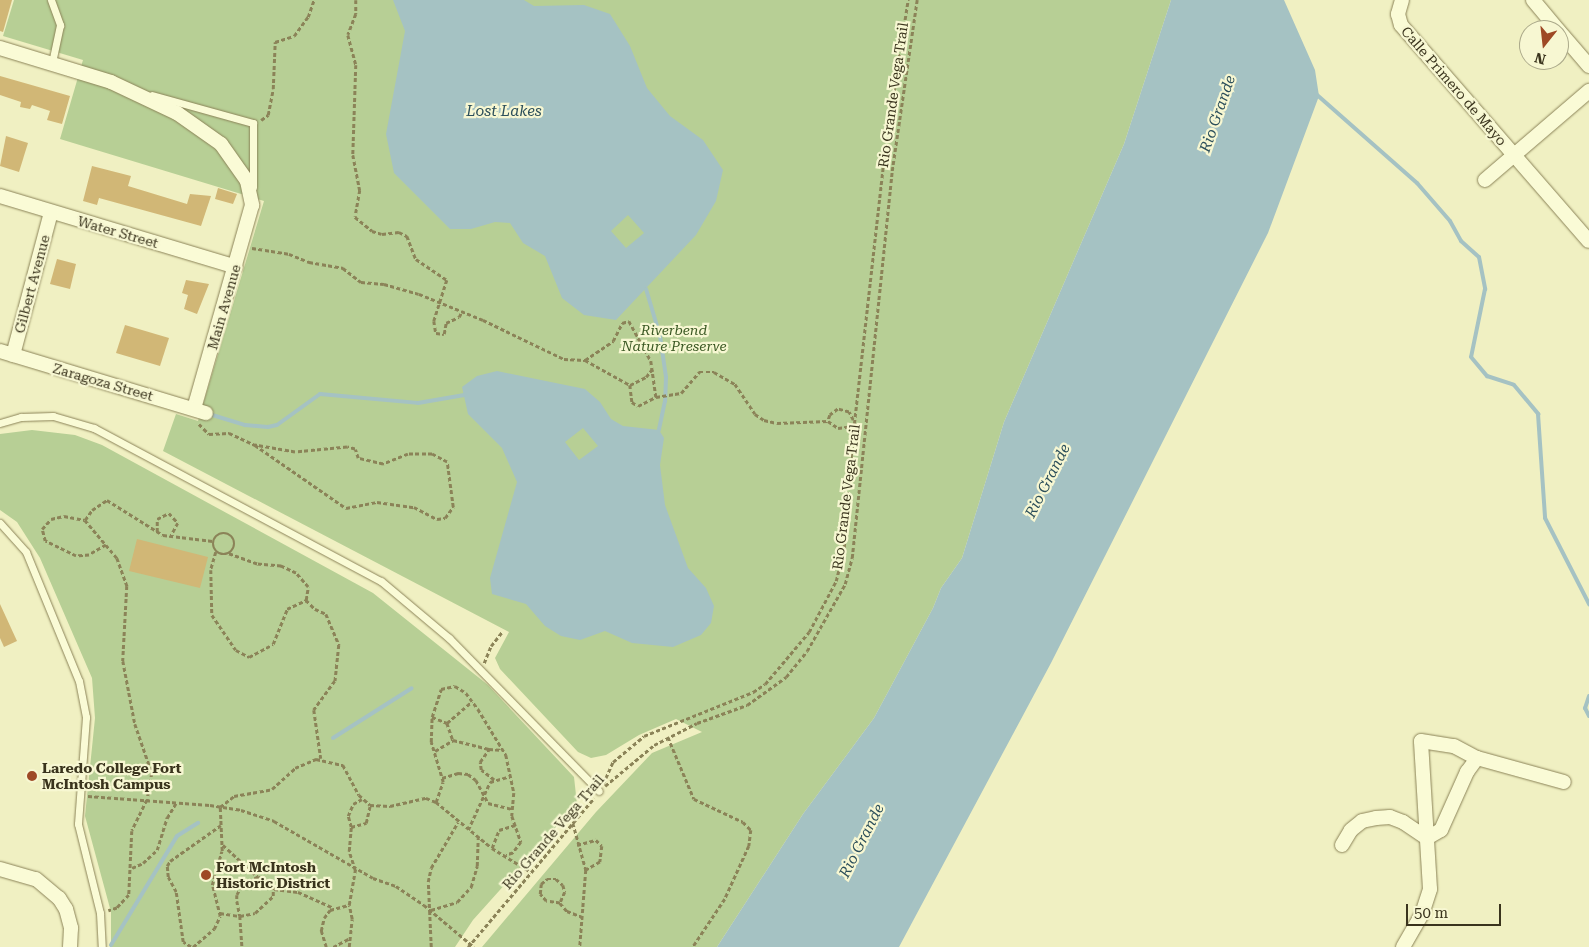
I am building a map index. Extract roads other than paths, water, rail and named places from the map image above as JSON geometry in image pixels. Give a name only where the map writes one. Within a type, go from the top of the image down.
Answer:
[{"type":"street","name":"Calle Primero de Mayo","points":[[1402,0],[1398,14],[1401,25],[1589,241]]},
{"type":"street","points":[[1532,0],[1550,20]]},
{"type":"street","points":[[1569,42],[1589,66]]},
{"type":"street","points":[[0,48],[111,82],[177,113],[221,144],[247,182],[252,205]]},
{"type":"street","points":[[1485,180],[1589,91]]},
{"type":"street","name":"Water Street","points":[[0,196],[236,267]]},
{"type":"street","name":"Main Avenue","points":[[200,413],[252,205]]},
{"type":"street","name":"Gilbert Avenue","points":[[7,353],[51,212]]},
{"type":"street","name":"Zaragoza Street","points":[[7,353],[200,413]]},
{"type":"street","points":[[1403,947],[1422,914],[1430,889],[1421,741],[1454,746],[1477,758],[1564,782]]},
{"type":"street","points":[[1428,838],[1444,824],[1467,772],[1477,758]]},
{"type":"street","points":[[1342,845],[1351,830],[1362,821],[1376,818],[1390,817],[1403,822],[1428,838]]},
{"type":"street","points":[[0,869],[36,879],[58,898],[66,910],[71,928],[70,947]]},
{"type":"lane","points":[[51,0],[60,26],[52,64]]},
{"type":"lane","points":[[111,82],[253,123],[252,205]]},
{"type":"lane","points":[[0,423],[21,417],[53,416],[94,428],[381,581],[424,616],[600,791]]},
{"type":"lane","points":[[0,523],[26,552],[79,681],[86,717],[78,824],[100,913],[102,947]]},
{"type":"water","name":"Lost Lakes","points":[[393,0],[524,0],[534,6],[584,5],[610,14],[630,46],[647,88],[670,116],[703,140],[723,170],[716,201],[696,235],[616,320],[584,315],[562,298],[545,256],[523,243],[510,223],[495,222],[471,229],[450,229],[394,173],[386,134],[405,31]],"holes":[[[628,215],[644,233],[626,248],[611,231]]]},
{"type":"water","name":"Rio Grande","points":[[1171,0],[1284,0],[1315,70],[1319,96],[1268,233],[1051,663],[899,947],[717,947],[803,814],[874,718],[933,608],[941,588],[962,558],[1004,422],[1124,144]]},
{"type":"water","points":[[497,371],[585,389],[600,402],[611,419],[623,426],[659,430],[664,438],[660,465],[665,505],[688,568],[706,588],[714,606],[711,623],[701,635],[673,647],[632,643],[605,631],[580,640],[561,636],[545,626],[526,604],[492,594],[490,578],[517,482],[502,448],[468,414],[462,387],[477,376]],"holes":[[[583,428],[598,446],[579,460],[565,442]]]},
{"type":"waterway","points":[[1316,94],[1417,183],[1450,221],[1461,241],[1479,257],[1485,289],[1471,357],[1487,376],[1514,385],[1538,414],[1545,518],[1589,604]]},
{"type":"waterway","points":[[646,289],[660,336],[666,377],[665,401],[659,430]]},
{"type":"waterway","points":[[209,414],[245,425],[268,427],[277,425],[320,394],[418,403],[464,395]]},
{"type":"waterway","points":[[333,738],[412,688]]},
{"type":"waterway","points":[[1589,696],[1585,708],[1589,716]]},
{"type":"waterway","points":[[111,945],[177,836],[198,823]]},
{"type":"place","name":"Laredo College Fort McIntosh Campus","points":[[32,776]]},
{"type":"place","name":"Fort McIntosh Historic District","points":[[206,875]]},
{"type":"park label","name":"Riverbend Nature Preserve","points":[[674,338]]}]
